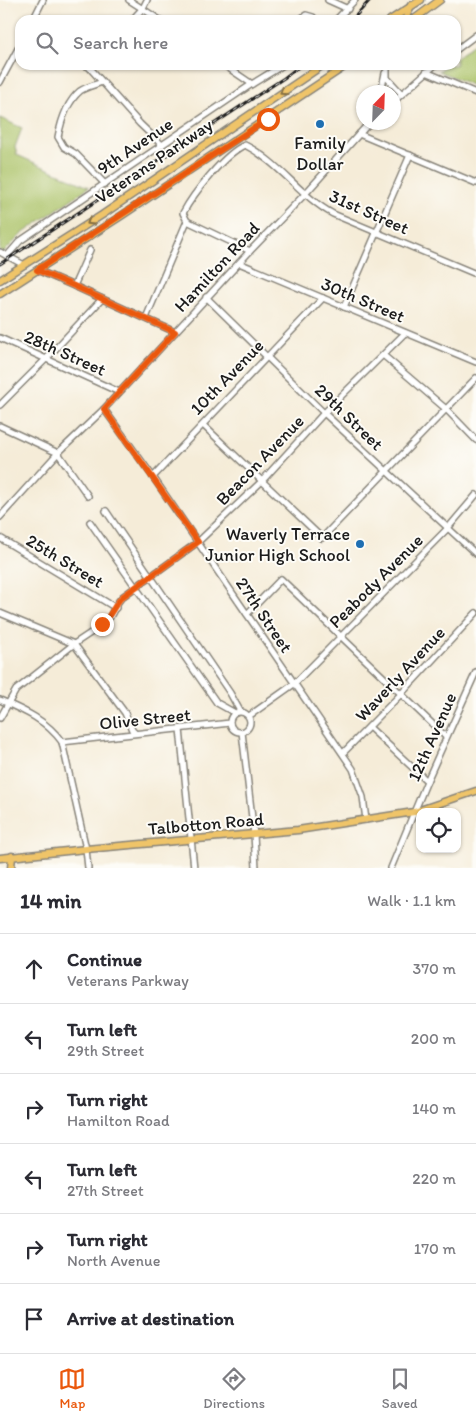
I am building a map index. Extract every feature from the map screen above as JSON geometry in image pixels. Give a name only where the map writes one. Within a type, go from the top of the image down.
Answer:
[{"type":"main road","points":[[396,15],[412,3],[420,0]]},
{"type":"main road","points":[[419,15],[440,0]]},
{"type":"main road","points":[[407,15],[412,3]]},
{"type":"main road","name":"Veterans Parkway","points":[[0,280],[102,215],[316,70]]},
{"type":"main road","name":"Veterans Parkway","points":[[0,294],[340,70]]},
{"type":"main road","name":"Talbotton Road","points":[[0,858],[298,830],[414,812],[476,791]]},
{"type":"main road","points":[[12,856],[12,868]]},
{"type":"street","points":[[35,15],[42,0]]},
{"type":"street","points":[[130,0],[153,15]]},
{"type":"street","points":[[137,15],[147,0]]},
{"type":"street","points":[[328,0],[348,8]]},
{"type":"street","points":[[341,15],[355,0]]},
{"type":"street","points":[[461,46],[476,35]]},
{"type":"street","points":[[0,82],[15,54]]},
{"type":"street","points":[[92,70],[140,124],[162,145]]},
{"type":"street","points":[[231,70],[252,84]]},
{"type":"street","points":[[382,85],[385,70]]},
{"type":"street","points":[[387,70],[388,78],[393,85]]},
{"type":"street","points":[[401,93],[429,70]]},
{"type":"street","name":"9th Avenue","points":[[7,256],[20,241],[274,71]]},
{"type":"street","points":[[426,72],[476,93]]},
{"type":"street","points":[[102,82],[81,91],[71,101],[60,124],[58,137],[64,147],[76,154],[105,184]]},
{"type":"street","name":"Hamilton Road","points":[[0,516],[58,453],[104,409],[363,130]]},
{"type":"street","points":[[359,134],[476,183]]},
{"type":"street","name":"31st Street","points":[[187,222],[183,213],[186,208],[215,170],[238,148],[245,145],[279,170],[318,206],[476,274]]},
{"type":"street","points":[[344,307],[410,155]]},
{"type":"street","points":[[146,318],[187,222],[250,250]]},
{"type":"street","points":[[74,286],[90,250]]},
{"type":"street","points":[[0,252],[24,265]]},
{"type":"street","name":"30th Street","points":[[239,262],[476,362]]},
{"type":"street","points":[[37,270],[175,332]]},
{"type":"street","name":"29th Street","points":[[206,297],[324,413],[476,554]]},
{"type":"street","name":"10th Avenue","points":[[153,477],[323,298]]},
{"type":"street","points":[[0,405],[102,299]]},
{"type":"street","name":"Beacon Avenue","points":[[0,718],[16,690],[74,644],[98,628],[110,617],[122,597],[198,542],[262,481],[324,413],[405,333]]},
{"type":"street","name":"28th Street","points":[[0,338],[119,392]]},
{"type":"street","points":[[383,355],[446,409],[476,440]]},
{"type":"street","points":[[203,425],[322,538],[476,378]]},
{"type":"street","name":"27th Street","points":[[104,409],[343,753],[358,778],[366,820]]},
{"type":"street","points":[[0,426],[58,453],[88,496]]},
{"type":"street","name":"Peabody Avenue","points":[[294,684],[448,528],[476,495]]},
{"type":"street","points":[[0,505],[7,508]]},
{"type":"street","points":[[106,511],[220,678],[238,712]]},
{"type":"street","points":[[90,522],[217,703],[249,716]]},
{"type":"street","name":"25th Street","points":[[0,538],[116,608]]},
{"type":"street","points":[[247,614],[281,580],[446,737]]},
{"type":"street","points":[[0,613],[74,644],[125,713],[135,733]]},
{"type":"street","name":"Waverly Avenue","points":[[343,753],[476,613]]},
{"type":"street","name":"12th Avenue","points":[[393,867],[427,781],[476,672]]},
{"type":"street","points":[[249,716],[294,684]]},
{"type":"street","points":[[0,700],[28,712],[44,722],[54,730],[62,742],[86,849],[88,868]]},
{"type":"street","points":[[238,712],[231,717],[230,722],[233,729],[242,732]]},
{"type":"street","points":[[242,732],[250,726],[249,716]]},
{"type":"street","name":"Olive Street","points":[[62,742],[230,722]]},
{"type":"street","points":[[369,727],[427,781]]},
{"type":"street","points":[[180,729],[194,868]]},
{"type":"street","points":[[242,732],[256,868]]},
{"type":"green space","points":[[476,42],[476,87],[439,71],[461,70],[461,54]]},
{"type":"green space","points":[[0,118],[22,128],[15,147],[17,155],[89,187],[22,234],[0,256]]},
{"type":"railway","points":[[356,15],[370,0]]},
{"type":"railway","points":[[0,264],[294,70]]},
{"type":"place","name":"Family Dollar","points":[[320,124]]},
{"type":"place","name":"Waverly Terrace Junior High School","points":[[360,544]]},
{"type":"route","points":[[102,624],[110,617],[122,597],[198,542],[104,409],[175,332],[37,270],[268,119]]}]
